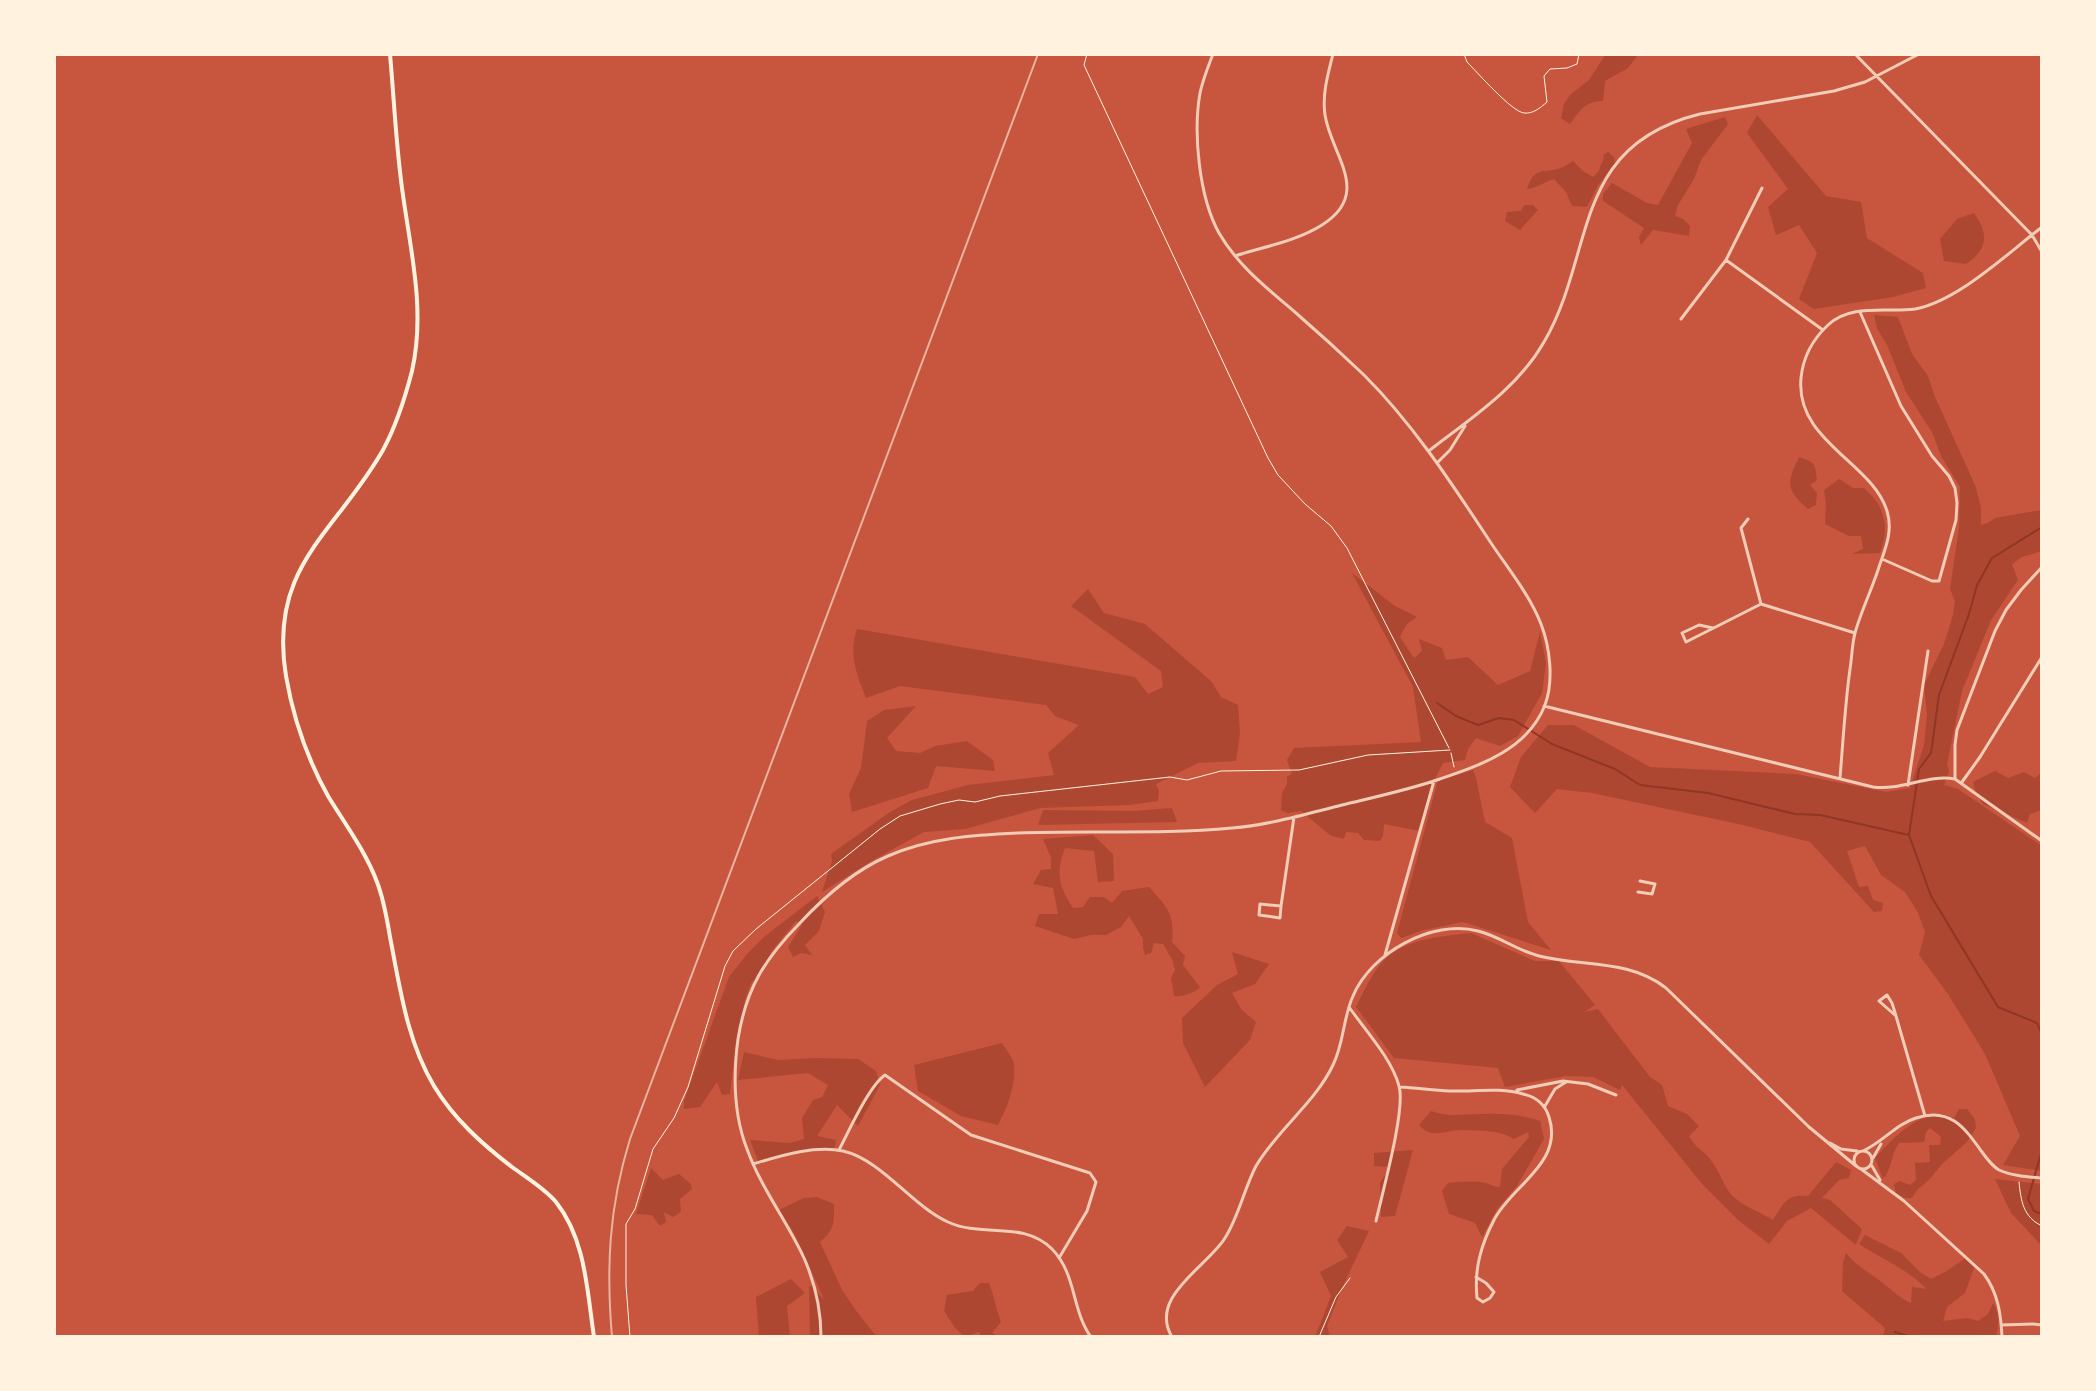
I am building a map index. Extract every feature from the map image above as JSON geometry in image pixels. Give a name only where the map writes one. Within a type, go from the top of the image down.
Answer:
[{"type":"main road","points":[[390,54],[400,175],[416,287],[417,333],[413,367],[384,448],[297,573],[285,612],[283,645],[287,678],[300,728],[320,781],[377,882],[386,912],[407,1022],[423,1065],[447,1107],[473,1134],[555,1200],[572,1230],[583,1260],[594,1337]]},
{"type":"street","points":[[821,1337],[818,1303],[804,1258],[753,1164],[736,1108],[735,1086],[738,1038],[754,981],[790,933],[823,900],[855,875],[890,855],[933,842],[962,837],[1060,831],[1201,830],[1253,826],[1434,781],[1501,755],[1527,732],[1544,706],[1549,665],[1547,642],[1540,622],[1521,588],[1437,463],[1370,381],[1265,287],[1223,240],[1211,216],[1201,175],[1199,105],[1213,54]]},
{"type":"street","points":[[1235,256],[1325,224],[1341,206],[1347,183],[1327,126],[1324,106],[1333,54]]},
{"type":"street","points":[[1855,54],[2032,235],[2042,252]]},
{"type":"street","points":[[1428,452],[1467,422],[1523,371],[1543,344],[1559,310],[1593,202],[1609,174],[1632,148],[1661,128],[1691,117],[1834,91],[1878,76],[1919,54]]},
{"type":"street","points":[[1681,319],[1726,260],[1762,188]]},
{"type":"street","points":[[1840,778],[1855,633],[1882,559],[1889,532],[1888,516],[1872,486],[1816,428],[1808,415],[1802,397],[1804,360],[1823,330],[1839,317],[1936,303],[1963,287],[2042,227]]},
{"type":"street","points":[[1726,260],[1823,330]]},
{"type":"street","points":[[1860,312],[1897,399],[1932,456],[1949,476],[1957,503],[1956,520],[1939,581],[1932,581],[1882,559]]},
{"type":"street","points":[[1437,463],[1451,448],[1467,422]]},
{"type":"street","points":[[1748,519],[1741,528],[1761,604]]},
{"type":"street","points":[[1955,779],[1957,730],[1995,631],[2012,600],[2042,567]]},
{"type":"street","points":[[1713,628],[1699,625],[1682,633],[1686,642],[1761,604],[1855,633]]},
{"type":"street","points":[[1908,785],[1928,651]]},
{"type":"street","points":[[1962,782],[2042,657]]},
{"type":"street","points":[[1544,706],[1883,789],[1944,778],[1955,779],[2042,841]]},
{"type":"street","points":[[1385,955],[1434,781]]},
{"type":"street","points":[[1281,906],[1260,904],[1259,915],[1280,918],[1294,817]]},
{"type":"street","points":[[1638,892],[1652,894],[1655,884],[1640,881]]},
{"type":"street","points":[[1170,1336],[1168,1311],[1177,1291],[1222,1242],[1256,1167],[1330,1072],[1341,1044],[1349,1007],[1362,979],[1385,955],[1402,943],[1429,933],[1465,929],[1483,932],[1542,957],[1613,966],[1642,973],[1660,983],[1820,1136],[1947,1238],[1984,1274],[1995,1292],[2002,1337]]},
{"type":"street","points":[[1896,1016],[1879,1001],[1887,995],[1892,1003],[1896,1016],[1925,1116]]},
{"type":"street","points":[[1349,1007],[1389,1064],[1400,1087],[1401,1106],[1376,1221]]},
{"type":"street","points":[[839,1150],[855,1118],[885,1075],[967,1133],[1090,1173],[1096,1182],[1090,1203],[1059,1258]]},
{"type":"street","points":[[1400,1087],[1513,1091],[1567,1082],[1588,1084],[1616,1095]]},
{"type":"street","points":[[1545,1106],[1555,1089],[1567,1082]]},
{"type":"street","points":[[1550,1084],[1555,1089]]},
{"type":"street","points":[[1476,1277],[1494,1292],[1483,1302],[1477,1298],[1476,1277],[1478,1257],[1495,1218],[1541,1165],[1549,1151],[1553,1129],[1545,1106],[1528,1095],[1513,1091]]},
{"type":"street","points":[[1859,1167],[1854,1157],[1897,1128],[1913,1119],[1944,1116],[1957,1122],[1997,1169],[2038,1178]]},
{"type":"street","points":[[1820,1136],[1841,1149],[1871,1155],[1875,1174],[1885,1186]]},
{"type":"street","points":[[1859,1167],[1867,1168],[1883,1140]]},
{"type":"street","points":[[753,1164],[789,1154],[839,1150],[865,1160],[917,1203],[946,1222],[971,1229],[1025,1233],[1045,1243],[1059,1258],[1071,1279],[1079,1317],[1091,1337]]},
{"type":"street","points":[[2001,1325],[2042,1325]]},
{"type":"path","points":[[1087,54],[1084,65],[1268,458],[1278,475],[1331,526],[1347,548],[1450,750],[1456,774]]},
{"type":"path","points":[[1464,54],[1467,62],[1514,109],[1525,113],[1537,110],[1547,102],[1544,76],[1550,69],[1577,64],[1579,54]]},
{"type":"path","points":[[630,1337],[626,1224],[635,1209],[653,1149],[674,1118],[688,1087],[729,959],[756,929],[880,829],[900,816],[959,800],[975,802],[1000,796],[1170,777],[1187,780],[1221,771],[1299,770],[1368,755],[1450,750]]},
{"type":"path","points":[[2019,1175],[2021,1203],[2032,1221],[2042,1226]]},
{"type":"path","points":[[1319,1337],[1336,1297],[1350,1278]]},
{"type":"shaded area","points":[[1606,54],[1637,56],[1628,68],[1605,81],[1603,101],[1584,107],[1570,124],[1561,118],[1564,104],[1589,80]]},
{"type":"shaded area","points":[[1757,115],[1826,196],[1861,202],[1867,238],[1923,273],[1926,288],[1893,297],[1814,309],[1799,299],[1817,253],[1799,225],[1776,235],[1768,207],[1788,189],[1747,133]]},
{"type":"shaded area","points":[[1725,117],[1728,124],[1701,160],[1694,179],[1678,205],[1675,216],[1690,226],[1689,236],[1653,230],[1641,245],[1639,237],[1644,228],[1603,201],[1603,194],[1612,183],[1647,203],[1658,205],[1692,143],[1686,129]]},
{"type":"shaded area","points":[[1608,152],[1615,163],[1587,207],[1572,206],[1566,192],[1554,179],[1527,189],[1536,174],[1562,168],[1573,161],[1593,177],[1598,172],[1603,155]]},
{"type":"shaded area","points":[[1524,205],[1533,205],[1538,210],[1520,230],[1505,221],[1507,212],[1521,211]]},
{"type":"shaded area","points":[[1974,213],[1984,234],[1979,253],[1966,264],[1944,261],[1940,239],[1957,219]]},
{"type":"shaded area","points":[[1874,315],[1898,317],[1912,354],[1928,376],[1975,485],[1981,507],[1981,525],[1995,518],[2042,510],[2042,551],[2022,557],[2012,564],[2018,580],[1991,620],[1962,691],[1944,785],[1958,789],[2042,846],[2042,1171],[2003,1165],[2020,1136],[1985,1054],[1948,994],[1919,955],[1925,932],[1918,913],[1905,892],[1881,875],[1865,846],[1847,851],[1859,887],[1868,886],[1873,900],[1883,903],[1882,911],[1874,912],[1810,842],[1592,793],[1557,789],[1535,813],[1510,787],[1521,757],[1548,725],[1574,725],[1650,767],[1796,774],[1886,792],[1910,788],[1924,745],[1927,714],[1924,685],[1944,644],[1953,615],[1955,601],[1950,589],[1959,527],[1960,487],[1941,456],[1932,432],[1906,392]]},
{"type":"shaded area","points":[[1799,457],[1811,462],[1816,470],[1817,480],[1810,485],[1817,493],[1816,505],[1808,509],[1795,496],[1790,485]]},
{"type":"shaded area","points":[[1839,479],[1853,488],[1864,488],[1877,502],[1885,526],[1880,553],[1852,554],[1863,549],[1861,536],[1849,536],[1825,524],[1824,490]]},
{"type":"shaded area","points":[[1352,573],[1395,606],[1417,617],[1407,624],[1400,637],[1414,658],[1422,651],[1419,639],[1442,648],[1446,660],[1468,657],[1498,685],[1530,671],[1540,632],[1546,663],[1542,693],[1518,736],[1500,746],[1476,738],[1465,760],[1443,763],[1434,781],[1420,831],[1384,824],[1380,841],[1364,840],[1358,833],[1346,832],[1344,839],[1330,835],[1301,811],[1288,813],[1281,810],[1282,793],[1287,777],[1292,774],[1287,760],[1294,748],[1421,742],[1413,687]]},
{"type":"shaded area","points":[[1088,589],[1104,613],[1145,624],[1212,682],[1221,697],[1238,705],[1240,733],[1236,761],[1198,763],[1156,784],[1158,801],[1040,808],[965,829],[924,832],[822,892],[832,861],[831,854],[890,812],[912,800],[968,785],[1054,775],[1048,753],[1079,725],[1055,716],[1046,705],[900,686],[866,698],[854,656],[857,629],[1135,677],[1148,694],[1163,687],[1161,671],[1071,606]]},
{"type":"shaded area","points":[[916,706],[887,738],[896,751],[920,753],[935,746],[967,741],[993,760],[995,771],[936,766],[928,788],[852,812],[849,794],[861,768],[867,721],[884,710]]},
{"type":"shaded area","points":[[1473,770],[1485,822],[1512,838],[1528,922],[1551,950],[1463,922],[1401,938],[1397,933],[1438,780]]},
{"type":"shaded area","points":[[1995,771],[2008,778],[2024,772],[2035,778],[2042,772],[2042,810],[2030,814],[2027,823],[1983,804],[1973,782]]},
{"type":"shaded area","points":[[1172,808],[1177,822],[1038,825],[1043,810],[1134,811]]},
{"type":"shaded area","points":[[1093,835],[1113,854],[1114,881],[1098,882],[1094,851],[1065,848],[1060,880],[1073,908],[1083,907],[1090,897],[1104,897],[1112,903],[1122,891],[1149,887],[1168,911],[1172,942],[1185,956],[1183,965],[1200,987],[1195,991],[1174,996],[1171,978],[1175,970],[1172,959],[1163,944],[1154,943],[1151,953],[1145,955],[1143,939],[1129,916],[1121,927],[1106,935],[1074,939],[1035,926],[1039,914],[1058,914],[1053,888],[1033,884],[1041,870],[1051,869],[1051,858],[1043,839]]},
{"type":"shaded area","points":[[817,896],[825,912],[819,931],[805,945],[812,955],[801,953],[793,957],[788,947],[802,925],[796,921],[771,952],[766,968],[751,983],[735,1050],[730,1094],[722,1095],[717,1082],[700,1107],[684,1109],[684,1101],[729,977],[764,937]]},
{"type":"shaded area","points":[[1471,933],[1535,961],[1559,961],[1595,1005],[1584,1012],[1598,1009],[1650,1077],[1662,1085],[1668,1106],[1687,1114],[1699,1126],[1689,1136],[1712,1162],[1730,1193],[1741,1202],[1773,1220],[1790,1198],[1808,1196],[1836,1162],[1851,1170],[1849,1178],[1839,1180],[1822,1198],[1830,1200],[1862,1229],[1856,1245],[1811,1208],[1787,1221],[1769,1244],[1738,1220],[1703,1185],[1622,1085],[1620,1090],[1593,1077],[1566,1076],[1505,1087],[1498,1068],[1394,1058],[1356,1007],[1370,979],[1385,959],[1409,944]]},
{"type":"shaded area","points":[[1232,952],[1269,964],[1255,984],[1232,993],[1241,1009],[1256,1022],[1250,1040],[1205,1087],[1183,1043],[1182,1018],[1217,985],[1238,974]]},
{"type":"shaded area","points":[[1002,1043],[1014,1063],[1014,1081],[998,1125],[961,1116],[918,1091],[914,1065]]},
{"type":"shaded area","points":[[744,1052],[778,1060],[858,1059],[876,1071],[880,1085],[858,1126],[837,1105],[817,1136],[836,1140],[835,1147],[758,1161],[750,1140],[790,1143],[804,1139],[802,1118],[813,1100],[822,1097],[828,1085],[808,1073],[738,1080]]},
{"type":"shaded area","points":[[1959,1109],[1967,1109],[1975,1119],[1976,1128],[1967,1142],[1942,1164],[1912,1198],[1896,1193],[1894,1184],[1900,1181],[1910,1185],[1916,1180],[1915,1163],[1930,1162],[1929,1145],[1940,1145],[1941,1137],[1930,1128],[1924,1142],[1899,1143],[1883,1179],[1875,1158],[1914,1123],[1933,1115],[1944,1114],[1954,1118]]},
{"type":"shaded area","points":[[1431,1111],[1450,1115],[1509,1114],[1540,1121],[1544,1139],[1482,1237],[1475,1223],[1449,1214],[1442,1191],[1448,1183],[1462,1182],[1482,1182],[1500,1187],[1502,1169],[1529,1137],[1528,1132],[1514,1139],[1489,1131],[1429,1132],[1419,1125]]},
{"type":"shaded area","points":[[1413,1150],[1395,1216],[1381,1217],[1380,1183],[1390,1167],[1374,1166],[1374,1153]]},
{"type":"shaded area","points":[[651,1168],[663,1180],[679,1174],[691,1184],[692,1189],[680,1199],[681,1212],[673,1217],[664,1212],[666,1222],[660,1226],[652,1215],[636,1214]]},
{"type":"shaded area","points":[[1995,1179],[2042,1184],[2042,1246],[2011,1213]]},
{"type":"shaded area","points":[[817,1197],[834,1204],[833,1225],[820,1242],[842,1290],[877,1337],[810,1337],[809,1285],[824,1299],[793,1231],[779,1210],[804,1198]]},
{"type":"shaded area","points":[[1347,1226],[1369,1231],[1327,1326],[1330,1337],[1315,1337],[1331,1296],[1320,1272],[1348,1257],[1337,1240]]},
{"type":"shaded area","points":[[1865,1235],[1901,1253],[1931,1279],[1967,1257],[1975,1265],[1965,1293],[1947,1307],[1943,1321],[1967,1318],[1978,1321],[1988,1314],[1993,1303],[1998,1319],[1996,1337],[1883,1337],[1885,1328],[1842,1291],[1846,1253],[1911,1303],[1912,1287],[1927,1289],[1903,1270],[1859,1244]]},
{"type":"shaded area","points":[[791,1279],[805,1293],[787,1306],[790,1337],[759,1337],[756,1297]]},
{"type":"shaded area","points":[[980,1283],[989,1283],[991,1288],[1001,1322],[992,1333],[999,1337],[982,1337],[979,1332],[965,1337],[944,1311],[947,1295],[973,1291]]},
{"type":"waterway","points":[[2042,527],[1992,558],[1977,585],[1939,695],[1931,753],[1919,769],[1909,835],[1931,896],[1998,1007],[2037,1023],[2042,1034]]},
{"type":"waterway","points":[[1437,703],[1456,716],[1478,725],[1499,718],[1514,720],[1552,744],[1615,769],[1640,785],[1708,793],[1795,814],[1820,815],[1909,835]]},
{"type":"waterway","points":[[2042,1150],[2028,1199],[2034,1211],[2042,1214]]},
{"type":"waterway","points":[[1895,1332],[1911,1337]]},
{"type":"railway","points":[[612,1337],[609,1286],[613,1213],[630,1139],[1038,54]]}]
